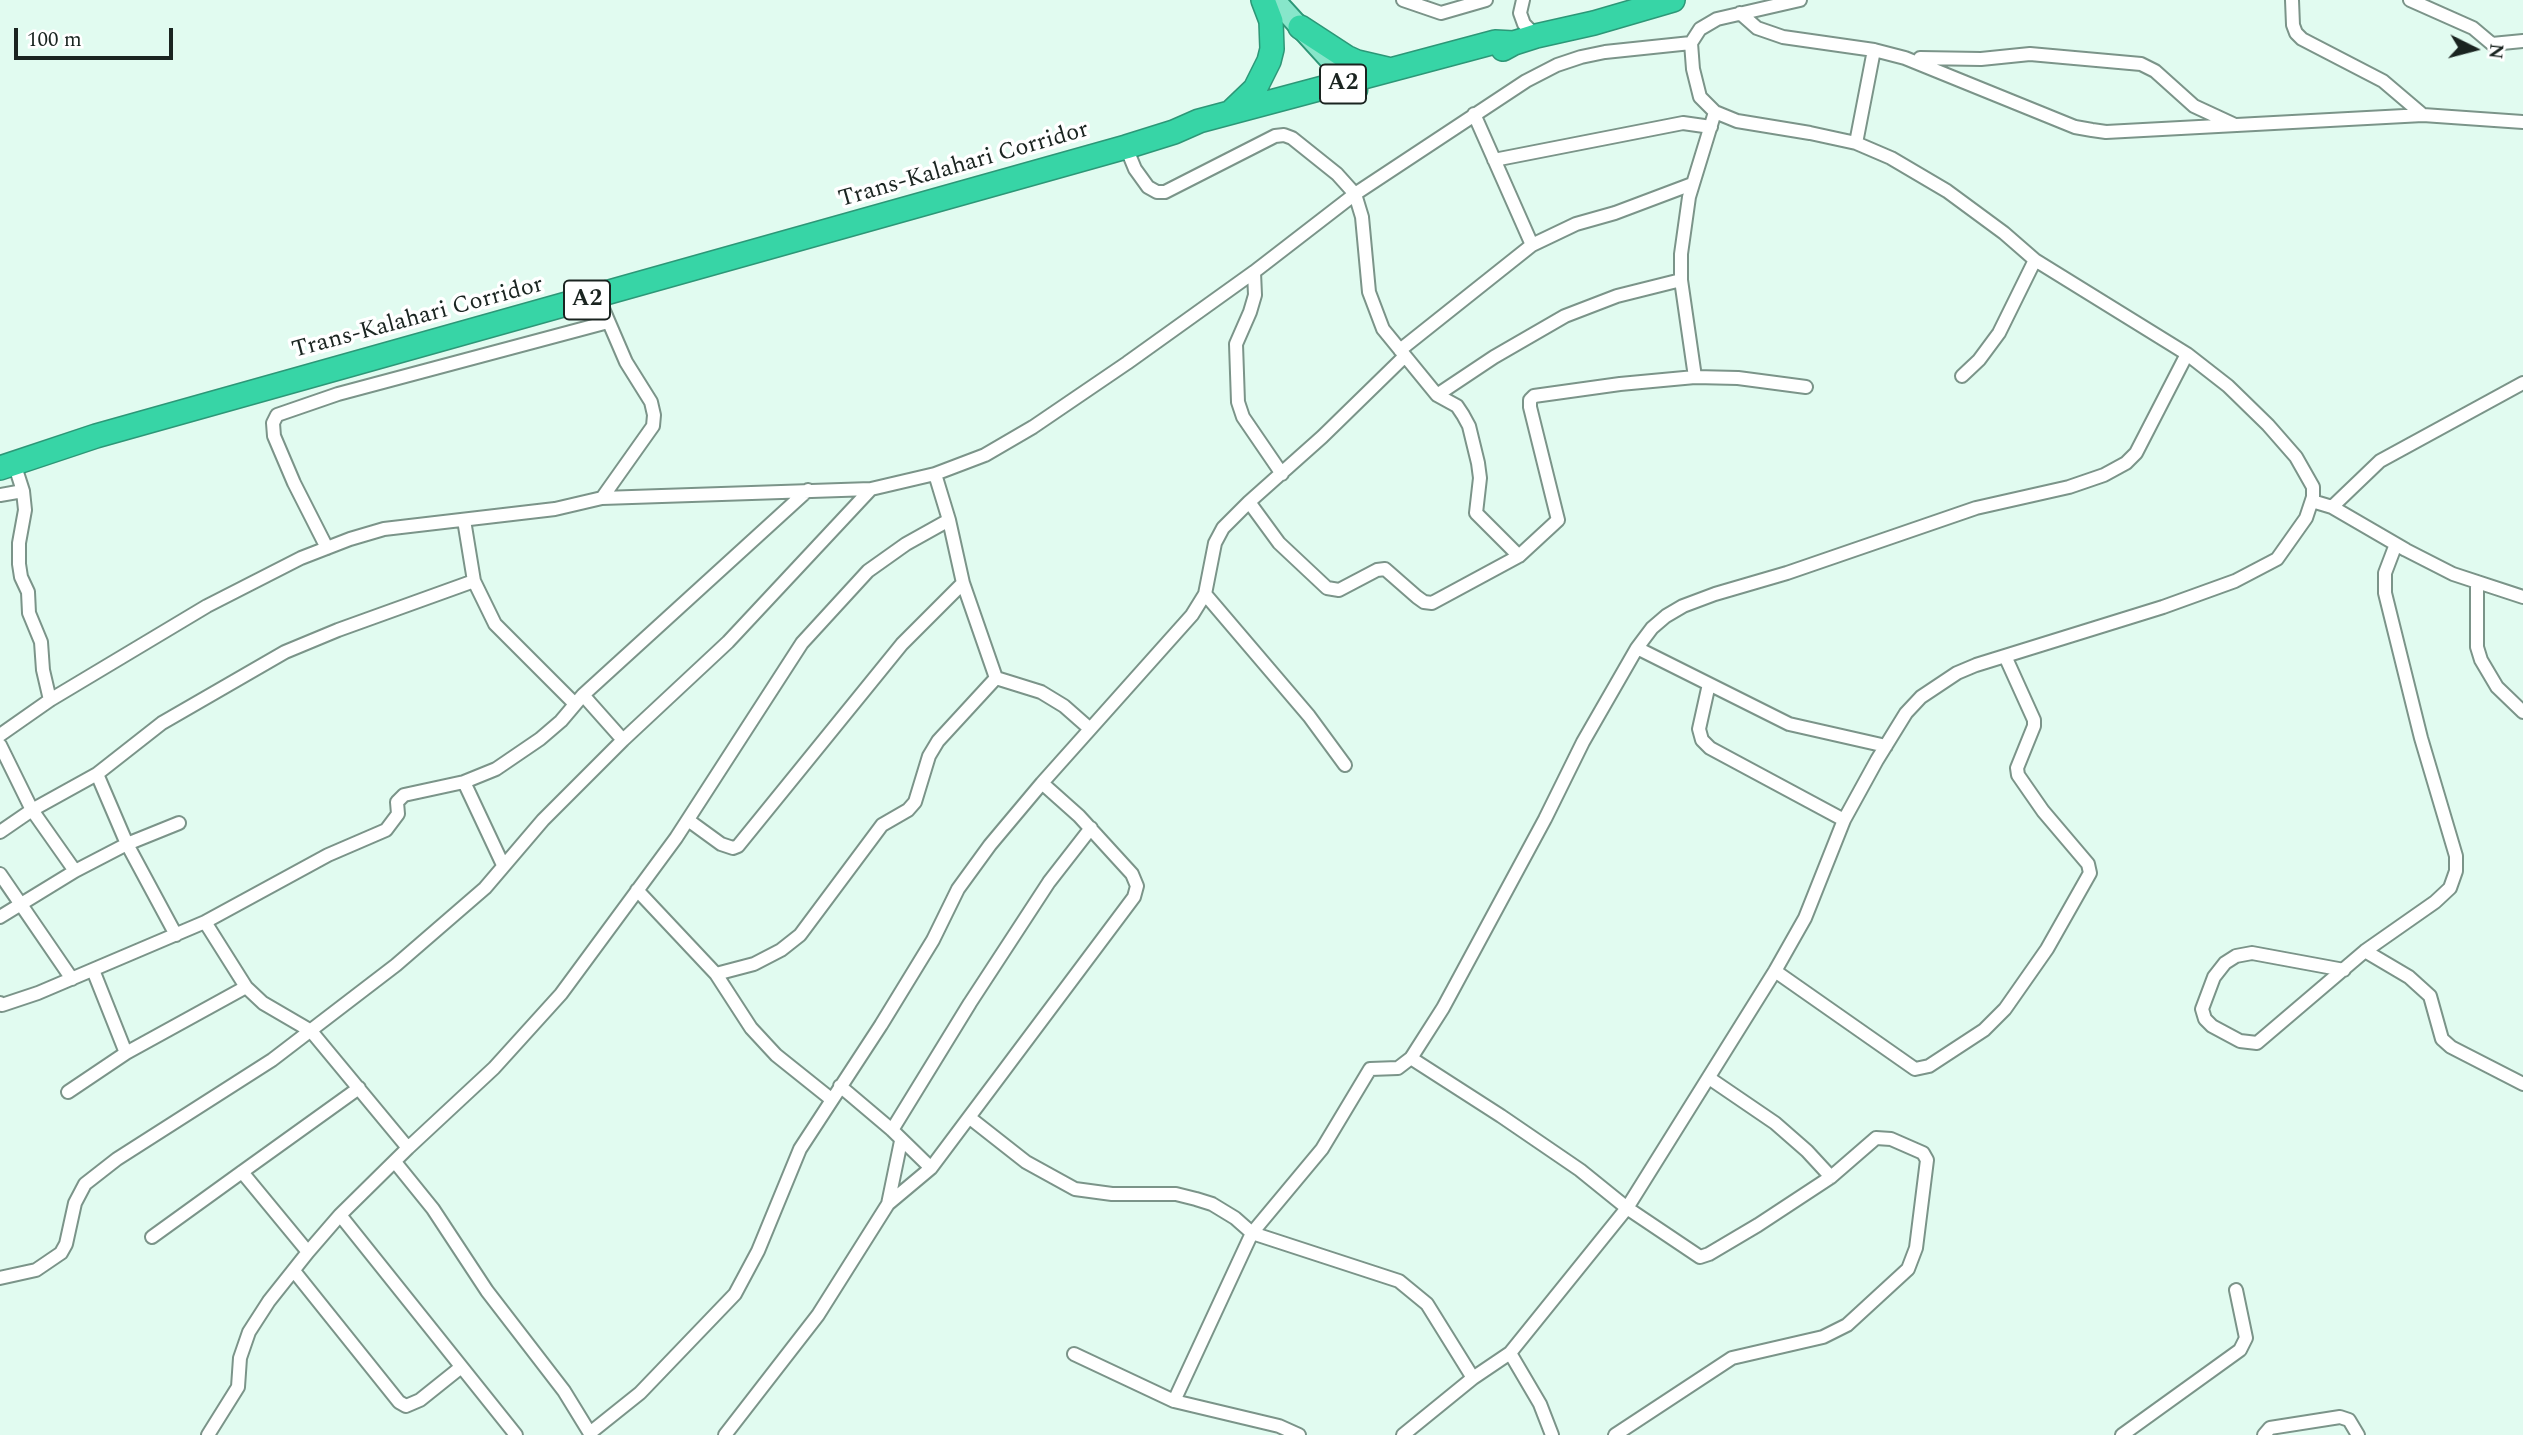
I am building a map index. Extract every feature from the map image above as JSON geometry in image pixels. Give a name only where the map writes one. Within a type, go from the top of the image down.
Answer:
[{"type":"highway","points":[[1230,113],[1255,89],[1269,61],[1272,49],[1271,21],[1263,0]]},
{"type":"highway","name":"Trans-Kalahari Corridor","points":[[1174,132],[1200,130],[1495,42],[1525,39],[1594,23],[1673,0]]},
{"type":"highway","points":[[1300,27],[1357,62],[1395,70]]},
{"type":"highway","name":"Trans-Kalahari Corridor","points":[[7,466],[110,433],[1126,147],[1199,121],[1498,52],[1525,39]]},
{"type":"main road","points":[[1275,0],[1353,86]]},
{"type":"street","points":[[1403,0],[1441,13],[1486,0]]},
{"type":"street","points":[[1523,0],[1520,13],[1525,39]]},
{"type":"street","points":[[1403,1435],[1473,1378],[1510,1353],[1627,1208],[1775,971],[1805,918],[1844,820],[1906,713],[1920,697],[1957,673],[2235,581],[2277,559],[2306,518],[2312,501],[2314,487],[2296,457],[2228,386],[2187,354],[2035,260],[2004,233],[1947,191],[1891,158],[1856,143],[1737,121],[1715,112],[1700,97],[1693,69],[1691,43],[1700,29],[1717,19],[1800,0]]},
{"type":"street","points":[[2292,0],[2293,25],[2302,39],[2383,81],[2423,115]]},
{"type":"street","points":[[2410,0],[2473,28],[2492,44],[2523,41]]},
{"type":"street","points":[[1740,13],[1758,28],[1783,37],[1874,50],[1905,58],[2075,127],[2106,132],[2423,115],[2523,122]]},
{"type":"street","points":[[0,735],[50,700],[207,606],[301,558],[384,529],[555,509],[601,498],[871,489],[935,474],[985,455],[1033,427],[1127,363],[1254,272],[1355,194],[1526,81],[1557,65],[1581,57],[1691,43]]},
{"type":"street","points":[[1856,143],[1874,50]]},
{"type":"street","points":[[1905,58],[1956,60],[2030,54],[2141,64],[2155,71],[2194,106],[2236,125]]},
{"type":"street","points":[[1695,377],[1681,280],[1684,229],[1692,184],[1715,112]]},
{"type":"street","points":[[1474,114],[1532,245]]},
{"type":"street","points":[[1494,160],[1683,123],[1711,127]]},
{"type":"street","points":[[1126,147],[1135,169],[1148,187],[1157,192],[1165,192],[1275,136],[1284,135],[1292,138],[1337,174],[1355,194],[1362,217],[1369,292],[1383,330],[1437,395],[1457,406],[1469,426],[1480,478],[1476,513],[1519,556]]},
{"type":"street","points":[[395,1162],[433,1209],[488,1292],[565,1391],[590,1434],[640,1393],[735,1294],[758,1251],[800,1149],[927,950],[958,889],[990,845],[1042,783],[1192,615],[1205,594],[1215,543],[1233,517],[1282,474],[1403,353],[1532,245],[1576,224],[1615,213],[1692,184]]},
{"type":"street","points":[[1962,376],[1979,360],[1999,333],[2035,260]]},
{"type":"street","points":[[1254,272],[1255,295],[1236,344],[1238,402],[1242,417],[1282,474]]},
{"type":"street","points":[[1437,395],[1565,316],[1617,296],[1681,280]]},
{"type":"street","points":[[598,296],[626,362],[651,402],[654,415],[653,426],[601,498]]},
{"type":"street","points":[[327,548],[274,436],[273,423],[277,415],[338,394],[608,321]]},
{"type":"street","points":[[1174,1401],[1252,1233],[1322,1149],[1370,1069],[1398,1068],[1411,1058],[1439,1016],[1545,819],[1583,742],[1637,648],[1666,616],[1683,606],[1715,594],[1787,573],[1976,508],[2069,487],[2104,475],[2126,463],[2136,453],[2187,354]]},
{"type":"street","points":[[1249,502],[1279,543],[1321,583],[1333,590],[1339,590],[1377,570],[1385,569],[1417,597],[1432,603],[1519,556],[1558,520],[1530,407],[1530,400],[1534,396],[1695,377],[1738,378],[1806,387]]},
{"type":"street","points":[[2332,507],[2380,461],[2523,383]]},
{"type":"street","points":[[7,466],[23,491],[25,510],[19,543],[19,564],[28,592],[29,613],[41,642],[43,670],[50,700]]},
{"type":"street","points":[[935,474],[949,520],[963,583],[996,678]]},
{"type":"street","points":[[0,1278],[36,1270],[61,1253],[66,1244],[75,1203],[85,1184],[117,1159],[272,1060],[396,965],[456,915],[485,888],[543,820],[623,740],[728,642],[871,489]]},
{"type":"street","points":[[1,1005],[72,979],[205,922],[328,855],[386,830],[398,814],[397,802],[404,795],[464,782],[496,769],[516,757],[561,721],[579,699],[808,490]]},
{"type":"street","points":[[0,495],[23,491]]},
{"type":"street","points":[[2312,501],[2332,507],[2441,568],[2523,597]]},
{"type":"street","points":[[464,520],[474,580],[495,624],[623,740]]},
{"type":"street","points":[[208,1435],[237,1387],[240,1359],[249,1332],[307,1252],[340,1215],[408,1148],[494,1068],[593,953],[688,820],[802,643],[868,571],[906,544],[949,520]]},
{"type":"street","points":[[2344,970],[2252,953],[2236,956],[2225,963],[2209,987],[2202,1009],[2205,1020],[2240,1041],[2257,1043],[2344,970],[2365,951],[2435,902],[2450,887],[2456,871],[2456,856],[2421,738],[2385,593],[2385,573],[2396,544]]},
{"type":"street","points":[[0,832],[32,810],[97,774],[162,723],[285,652],[474,580]]},
{"type":"street","points":[[2477,582],[2477,647],[2481,660],[2497,687],[2523,712]]},
{"type":"street","points":[[688,820],[721,844],[733,848],[738,846],[902,644],[963,583]]},
{"type":"street","points":[[1205,594],[1310,716],[1345,765]]},
{"type":"street","points":[[1637,648],[1789,724],[1886,746]]},
{"type":"street","points":[[1775,971],[1915,1069],[1929,1066],[1973,1037],[2005,1009],[2047,949],[2088,877],[2090,868],[2035,801],[2018,775],[2017,768],[2034,720],[2005,656]]},
{"type":"street","points":[[996,678],[1041,692],[1063,706],[1089,729]]},
{"type":"street","points":[[716,974],[764,960],[800,934],[882,825],[908,810],[915,802],[929,756],[938,741],[996,678]]},
{"type":"street","points":[[1709,684],[1699,729],[1702,740],[1710,748],[1844,820]]},
{"type":"street","points":[[0,745],[32,810],[75,871]]},
{"type":"street","points":[[97,774],[127,844],[176,935]]},
{"type":"street","points":[[464,782],[503,866]]},
{"type":"street","points":[[725,1435],[818,1315],[888,1203],[931,1168],[1125,911],[1136,892],[1137,886],[1132,874],[1091,828],[1042,783]]},
{"type":"street","points":[[0,917],[75,871],[127,844],[179,823]]},
{"type":"street","points":[[892,1130],[1042,893],[1091,828]]},
{"type":"street","points":[[0,874],[72,979]]},
{"type":"street","points":[[637,890],[716,974],[751,1028],[785,1062],[831,1099]]},
{"type":"street","points":[[205,922],[246,988],[263,1003],[311,1031],[408,1148]]},
{"type":"street","points":[[2365,951],[2409,977],[2430,996],[2442,1039],[2451,1047],[2523,1084]]},
{"type":"street","points":[[93,970],[126,1053]]},
{"type":"street","points":[[68,1092],[126,1053],[246,988]]},
{"type":"street","points":[[1411,1058],[1580,1170],[1627,1208],[1704,1257],[1831,1177],[1876,1138],[1891,1139],[1923,1153],[1928,1166],[1916,1248],[1909,1269],[1847,1325],[1823,1337],[1732,1358],[1615,1435]]},
{"type":"street","points":[[1709,1078],[1775,1123],[1831,1177]]},
{"type":"street","points":[[840,1086],[892,1130],[931,1168]]},
{"type":"street","points":[[152,1237],[359,1088]]},
{"type":"street","points":[[970,1118],[1026,1162],[1075,1189],[1112,1194],[1164,1193],[1196,1199],[1224,1211],[1252,1233],[1399,1281],[1427,1304],[1473,1378]]},
{"type":"street","points":[[888,1203],[901,1141]]},
{"type":"street","points":[[242,1172],[307,1252]]},
{"type":"street","points":[[340,1215],[516,1435]]},
{"type":"street","points":[[294,1271],[399,1402],[406,1406],[420,1400],[460,1367]]},
{"type":"street","points":[[2122,1435],[2241,1350],[2246,1338],[2236,1290]]},
{"type":"street","points":[[1510,1353],[1540,1404],[1552,1435]]},
{"type":"street","points":[[1074,1354],[1174,1401],[1279,1426],[1299,1435]]},
{"type":"street","points":[[2264,1435],[2270,1428],[2340,1417],[2349,1420],[2358,1435]]}]
